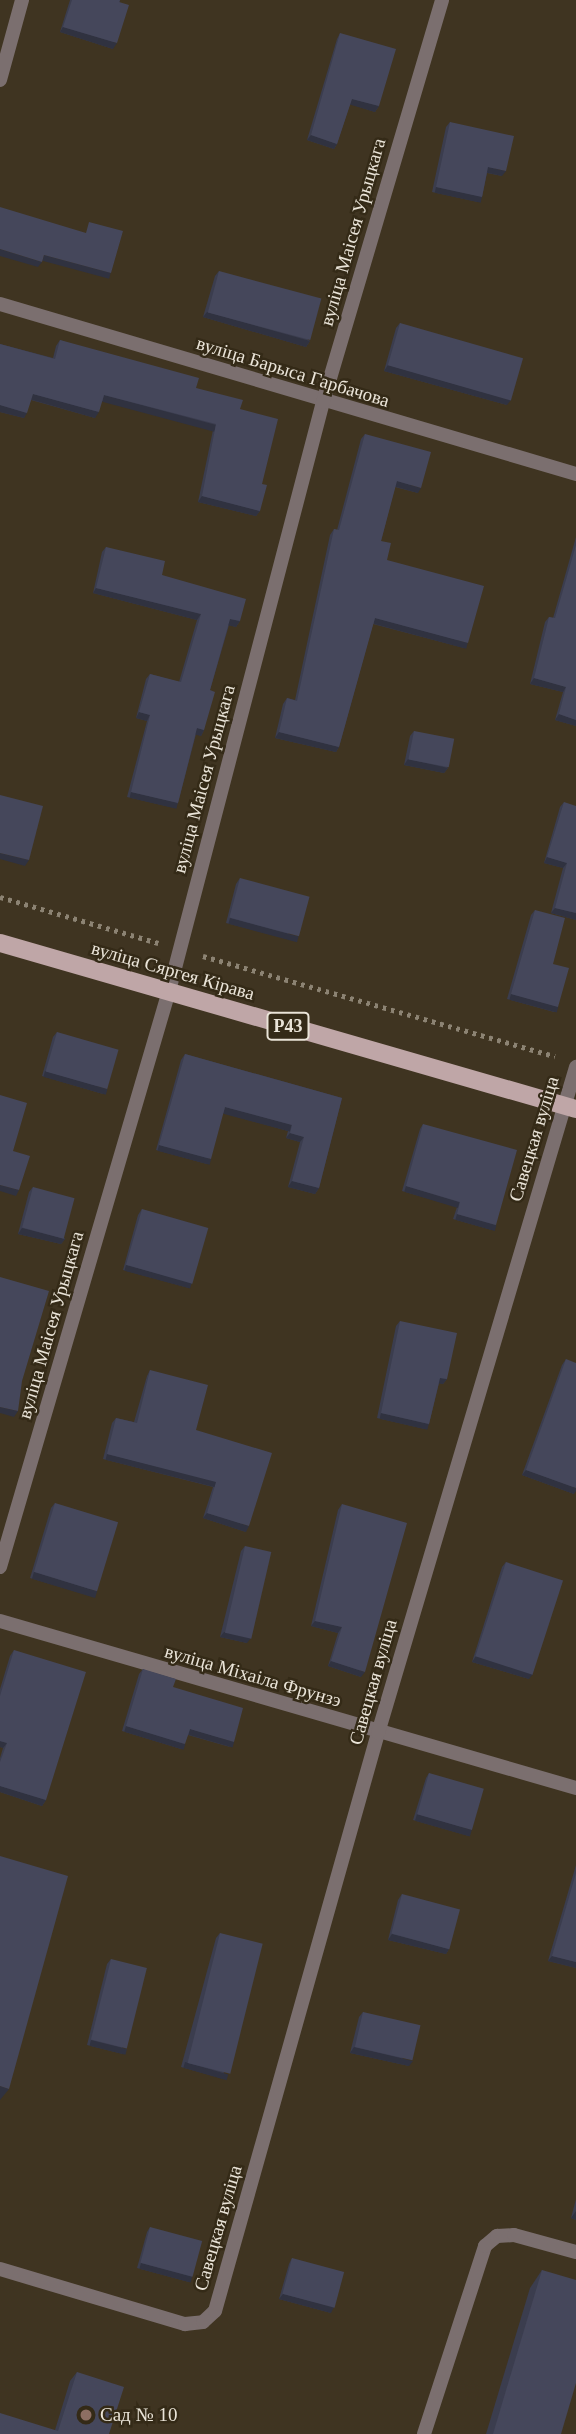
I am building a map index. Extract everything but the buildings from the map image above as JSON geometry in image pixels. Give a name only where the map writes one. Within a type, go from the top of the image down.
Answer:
[{"type":"main road","name":"вуліца Сяргея Кірава","points":[[0,943],[570,1108]]},
{"type":"street","points":[[0,80],[22,0]]},
{"type":"street","name":"вуліца Маісея Урыцкага","points":[[0,1567],[169,991],[323,402],[442,0]]},
{"type":"street","name":"вуліца Барыса Гарбачова","points":[[0,304],[323,402],[576,474]]},
{"type":"street","name":"Савецкая вуліца","points":[[0,2269],[185,2324],[203,2322],[215,2311],[378,1733],[570,1108],[576,1067]]},
{"type":"street","name":"вуліца Міхаіла Фрунзэ","points":[[0,1621],[378,1733],[576,1788]]},
{"type":"street","points":[[424,2434],[485,2246],[497,2236],[514,2235],[576,2252]]},
{"type":"path","points":[[0,897],[563,1059]]},
{"type":"place","name":"Сад № 10","points":[[86,2415]]}]
